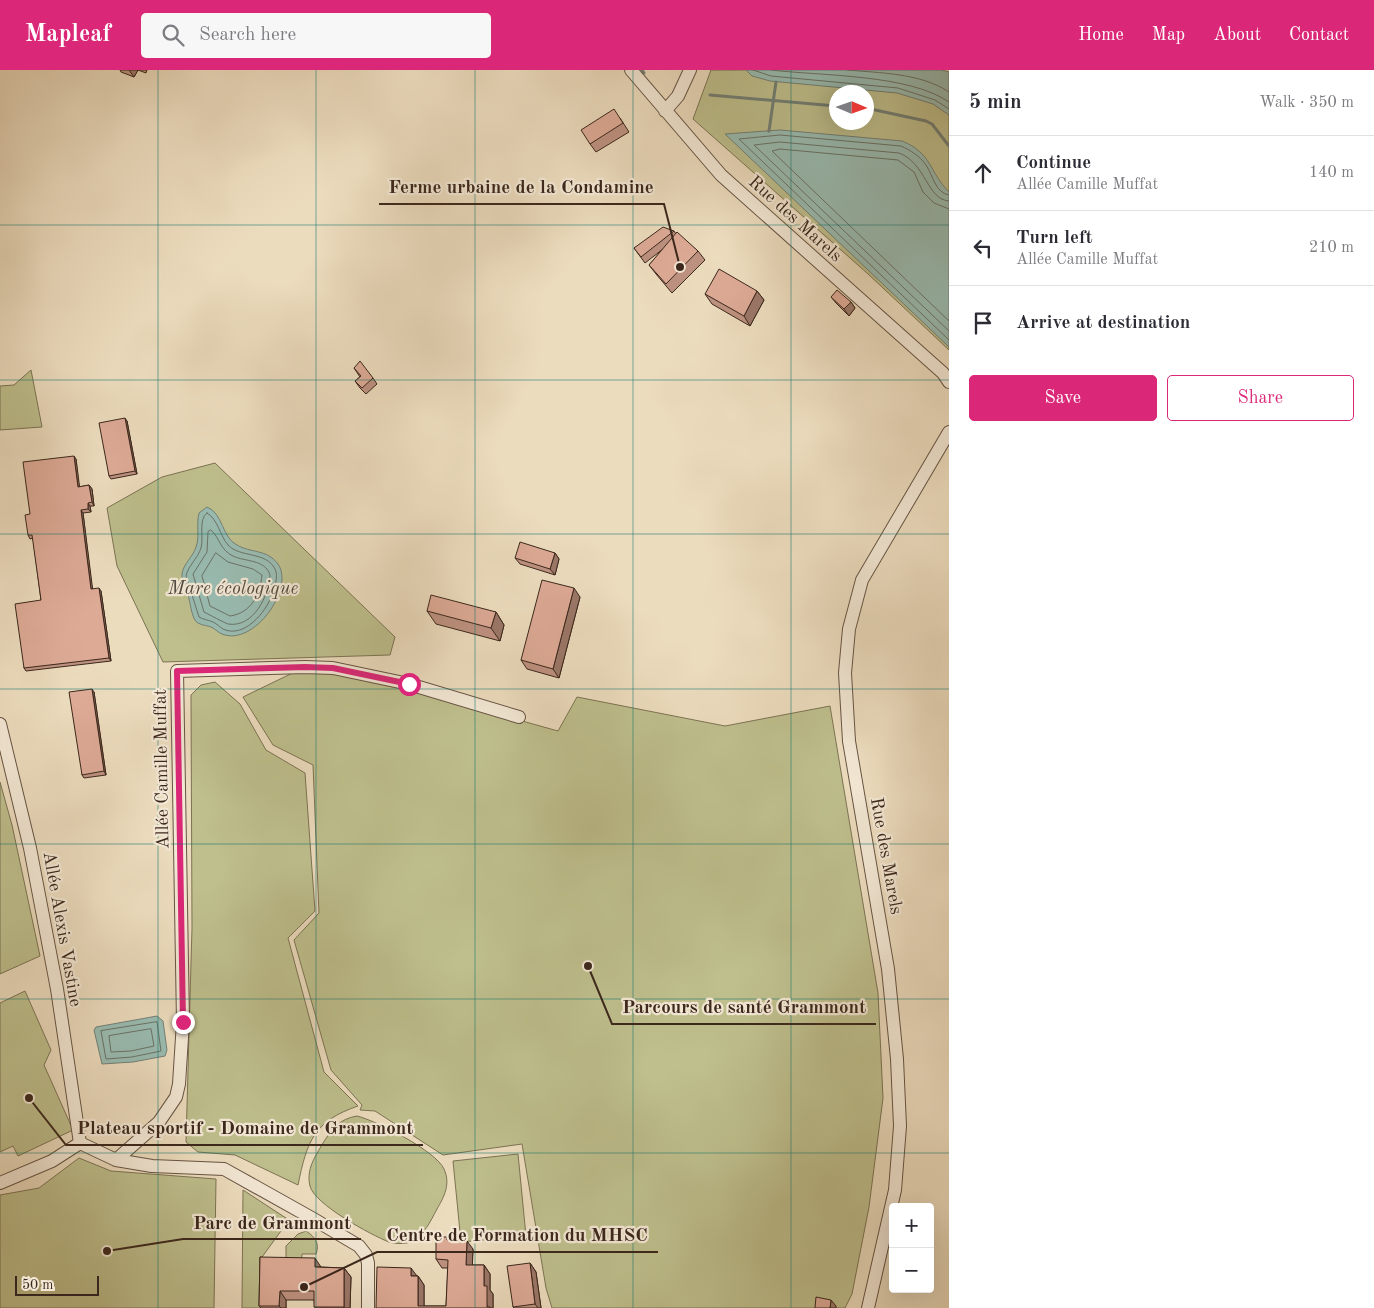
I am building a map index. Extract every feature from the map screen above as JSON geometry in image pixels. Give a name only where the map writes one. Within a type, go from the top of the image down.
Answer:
[{"type":"street","name":"Rue des Marels","points":[[631,70],[694,147],[729,183],[936,367],[949,382]]},
{"type":"street","points":[[665,111],[678,96],[690,70]]},
{"type":"street","name":"Rue des Marels","points":[[868,1308],[895,1190],[900,1126],[897,1059],[888,969],[849,741],[845,673],[849,629],[862,580],[949,432]]},
{"type":"street","name":"Allée Camille Muffat","points":[[116,1160],[159,1122],[176,1097],[179,1084],[183,1022],[177,671],[305,667],[333,668],[394,680],[519,717]]},
{"type":"street","name":"Allée Alexis Vastine","points":[[0,724],[33,867],[57,989],[80,1143]]},
{"type":"street","points":[[0,1183],[52,1161],[80,1143],[116,1160],[152,1166],[224,1169],[359,1246],[368,1263],[368,1308]]},
{"type":"green space","points":[[711,70],[931,70],[949,75],[949,350],[867,273],[693,119]]},
{"type":"green space","points":[[31,370],[42,427],[0,430],[0,386],[14,385]]},
{"type":"green space","points":[[215,463],[395,637],[390,655],[163,662],[117,566],[107,508],[162,477]]},
{"type":"green space","points":[[305,667],[333,668],[558,731],[577,697],[725,726],[830,706],[878,993],[883,1098],[869,1207],[852,1294],[845,1308],[552,1308],[546,1288],[522,1144],[443,1155],[375,1111],[360,1110],[362,1105],[331,1070],[294,940],[319,913],[313,765],[273,745],[243,697]]},
{"type":"green space","points":[[215,682],[240,704],[266,750],[305,773],[315,911],[288,938],[324,1072],[358,1106],[331,1118],[315,1135],[305,1156],[298,1185],[235,1155],[198,1152],[186,1142],[192,928],[191,695],[201,685]]},
{"type":"green space","points":[[0,782],[12,825],[40,956],[0,974]]},
{"type":"green space","points":[[25,991],[51,1050],[44,1065],[73,1130],[18,1156],[13,1146],[0,1152],[0,1003]]},
{"type":"green space","points":[[357,1116],[405,1138],[430,1154],[444,1169],[447,1185],[442,1200],[427,1227],[411,1242],[400,1244],[389,1242],[357,1226],[332,1210],[314,1193],[310,1186],[309,1174],[312,1163],[326,1138],[341,1122]]},
{"type":"green space","points":[[518,1154],[526,1236],[461,1242],[453,1161]]},
{"type":"green space","points":[[79,1158],[111,1171],[216,1179],[214,1308],[0,1308],[0,1195],[39,1188]]},
{"type":"green space","points":[[243,1190],[289,1220],[262,1257],[261,1308],[242,1308]]},
{"type":"green space","points":[[306,1231],[316,1241],[316,1254],[302,1254],[301,1264],[286,1263],[286,1246],[298,1234]]},
{"type":"water","points":[[746,70],[942,70],[949,72],[949,115],[933,104],[897,93],[874,91],[874,85],[829,85],[829,87],[770,81],[752,76]]},
{"type":"water","points":[[780,130],[902,141],[912,146],[925,157],[942,185],[949,192],[949,347],[725,134]]},
{"type":"water","name":"Mare écologique","points":[[207,507],[216,514],[232,542],[274,559],[282,574],[281,587],[268,613],[247,632],[234,636],[222,634],[196,621],[183,580],[183,570],[195,551],[197,543],[199,513]]},
{"type":"water","points":[[157,1016],[163,1021],[167,1050],[165,1056],[133,1062],[102,1064],[94,1030],[96,1027]]},
{"type":"building","points":[[614,109],[623,123],[590,144],[581,130]]},
{"type":"building","points":[[663,227],[674,231],[641,257],[634,248]]},
{"type":"building","points":[[677,232],[698,251],[666,284],[649,265]]},
{"type":"building","points":[[719,269],[757,291],[744,316],[705,294]]},
{"type":"building","points":[[837,290],[851,302],[844,309],[831,297]]},
{"type":"building","points":[[360,361],[373,378],[362,388],[355,381],[361,376],[354,368]]},
{"type":"building","points":[[125,418],[135,471],[109,476],[99,423]]},
{"type":"building","points":[[74,456],[78,487],[89,485],[92,502],[88,503],[88,509],[81,510],[91,589],[99,588],[109,658],[24,668],[15,604],[41,600],[32,535],[28,535],[25,515],[30,514],[23,462]]},
{"type":"building","points":[[520,542],[555,553],[550,569],[515,558]]},
{"type":"building","points":[[542,580],[574,588],[553,669],[521,660]]},
{"type":"building","points":[[431,595],[496,612],[491,628],[427,611]]},
{"type":"building","points":[[92,689],[104,771],[82,775],[69,692]]},
{"type":"building","points":[[436,1237],[447,1237],[447,1240],[467,1241],[466,1265],[484,1265],[484,1286],[487,1286],[487,1307],[490,1308],[376,1308],[377,1267],[411,1268],[411,1276],[418,1276],[418,1306],[446,1306],[448,1260],[436,1259]]},
{"type":"building","points":[[260,1257],[315,1258],[315,1267],[344,1268],[344,1307],[314,1307],[314,1291],[280,1291],[279,1306],[259,1306]]},
{"type":"building","points":[[530,1263],[535,1304],[513,1307],[507,1266]]},
{"type":"building","points":[[816,1297],[831,1300],[830,1308],[815,1308]]},
{"type":"waterway","points":[[769,131],[776,82]]},
{"type":"waterway","points":[[710,95],[829,105]]},
{"type":"waterway","points":[[874,110],[926,121],[932,124],[949,146]]},
{"type":"place","name":"Ferme urbaine de la Condamine","points":[[680,267]]},
{"type":"place","name":"Parcours de santé Grammont","points":[[588,966]]},
{"type":"place","name":"Plateau sportif - Domaine de Grammont","points":[[29,1098]]},
{"type":"place","name":"Parc de Grammont","points":[[107,1251]]},
{"type":"place","name":"Centre de Formation du MHSC","points":[[304,1287]]},
{"type":"route","points":[[183,1022],[181,796],[177,671],[305,667],[333,668],[409,684]]}]
